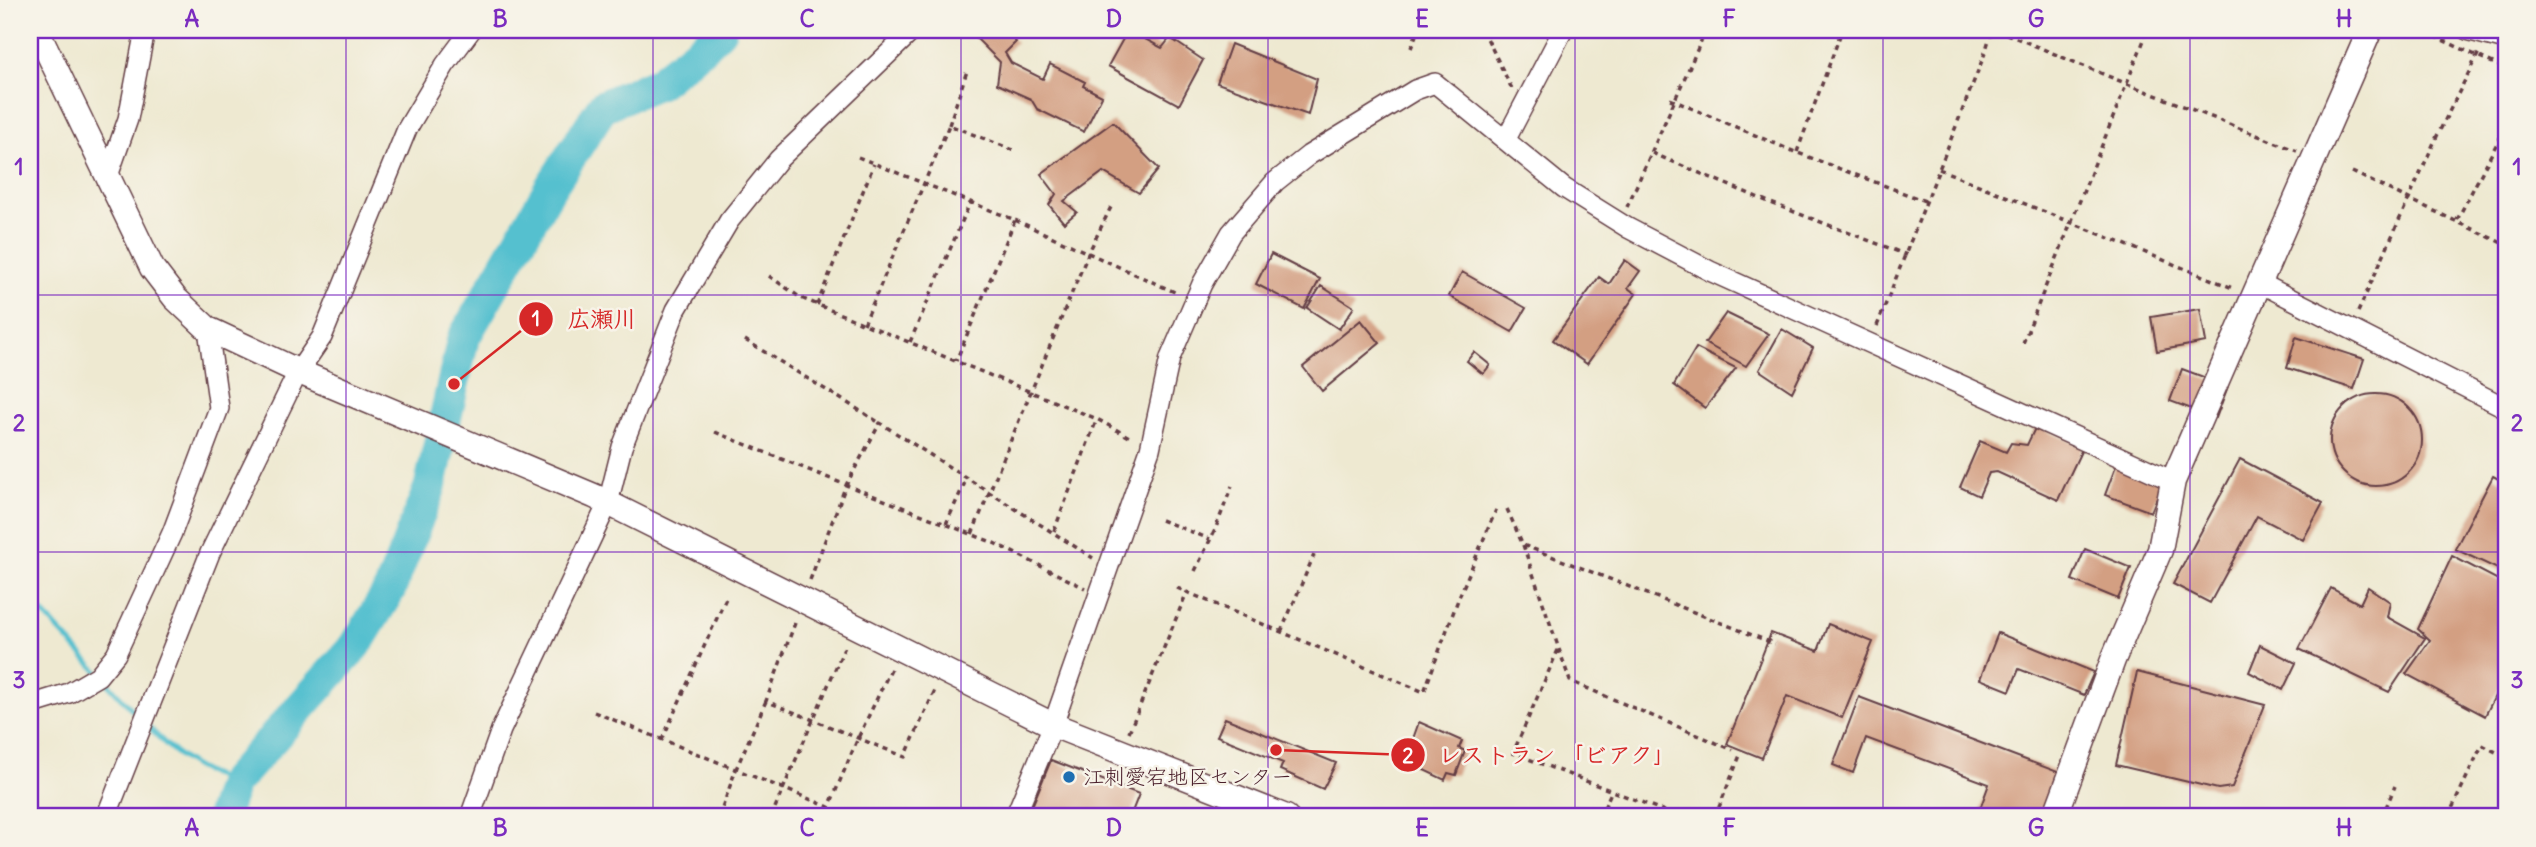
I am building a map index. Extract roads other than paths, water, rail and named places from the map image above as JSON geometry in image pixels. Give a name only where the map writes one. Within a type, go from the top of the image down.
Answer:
[{"type":"street","points":[[37,30],[152,268],[174,298],[208,329],[301,373],[601,499],[1053,725],[1286,817]]},
{"type":"street","points":[[108,176],[128,119],[145,30]]},
{"type":"street","points":[[106,817],[210,553],[322,337],[407,129],[445,65],[471,30]]},
{"type":"street","points":[[470,817],[501,730],[601,499],[676,310],[729,221],[779,159],[913,30]]},
{"type":"street","points":[[1506,139],[1563,30]]},
{"type":"street","points":[[2055,817],[2113,660],[2160,550],[2173,481],[2250,286],[2371,30]]},
{"type":"street","points":[[2467,30],[2506,40]]},
{"type":"street","points":[[1014,817],[1053,725],[1150,449],[1170,358],[1195,301],[1231,233],[1275,182],[1309,155],[1415,90],[1435,83],[1564,188],[1628,228],[1710,271],[2173,481]]},
{"type":"street","points":[[2250,286],[2506,408]]},
{"type":"street","points":[[30,705],[69,693],[98,677],[116,654],[172,533],[219,408],[208,329]]},
{"type":"waterway","points":[[222,817],[233,783],[356,645],[390,589],[430,487],[463,339],[550,188],[603,106],[658,83],[720,30]]},
{"type":"waterway","points":[[30,599],[97,671]]},
{"type":"waterway","points":[[103,678],[139,717]]},
{"type":"waterway","points":[[146,724],[185,760],[207,773],[233,783]]},
{"type":"place","name":"広瀬川","points":[[454,384]]},
{"type":"place","name":"レストラン 「ビアク」","points":[[1276,750]]},
{"type":"place","name":"江刺愛宕地区センター","points":[[1069,777]]}]
